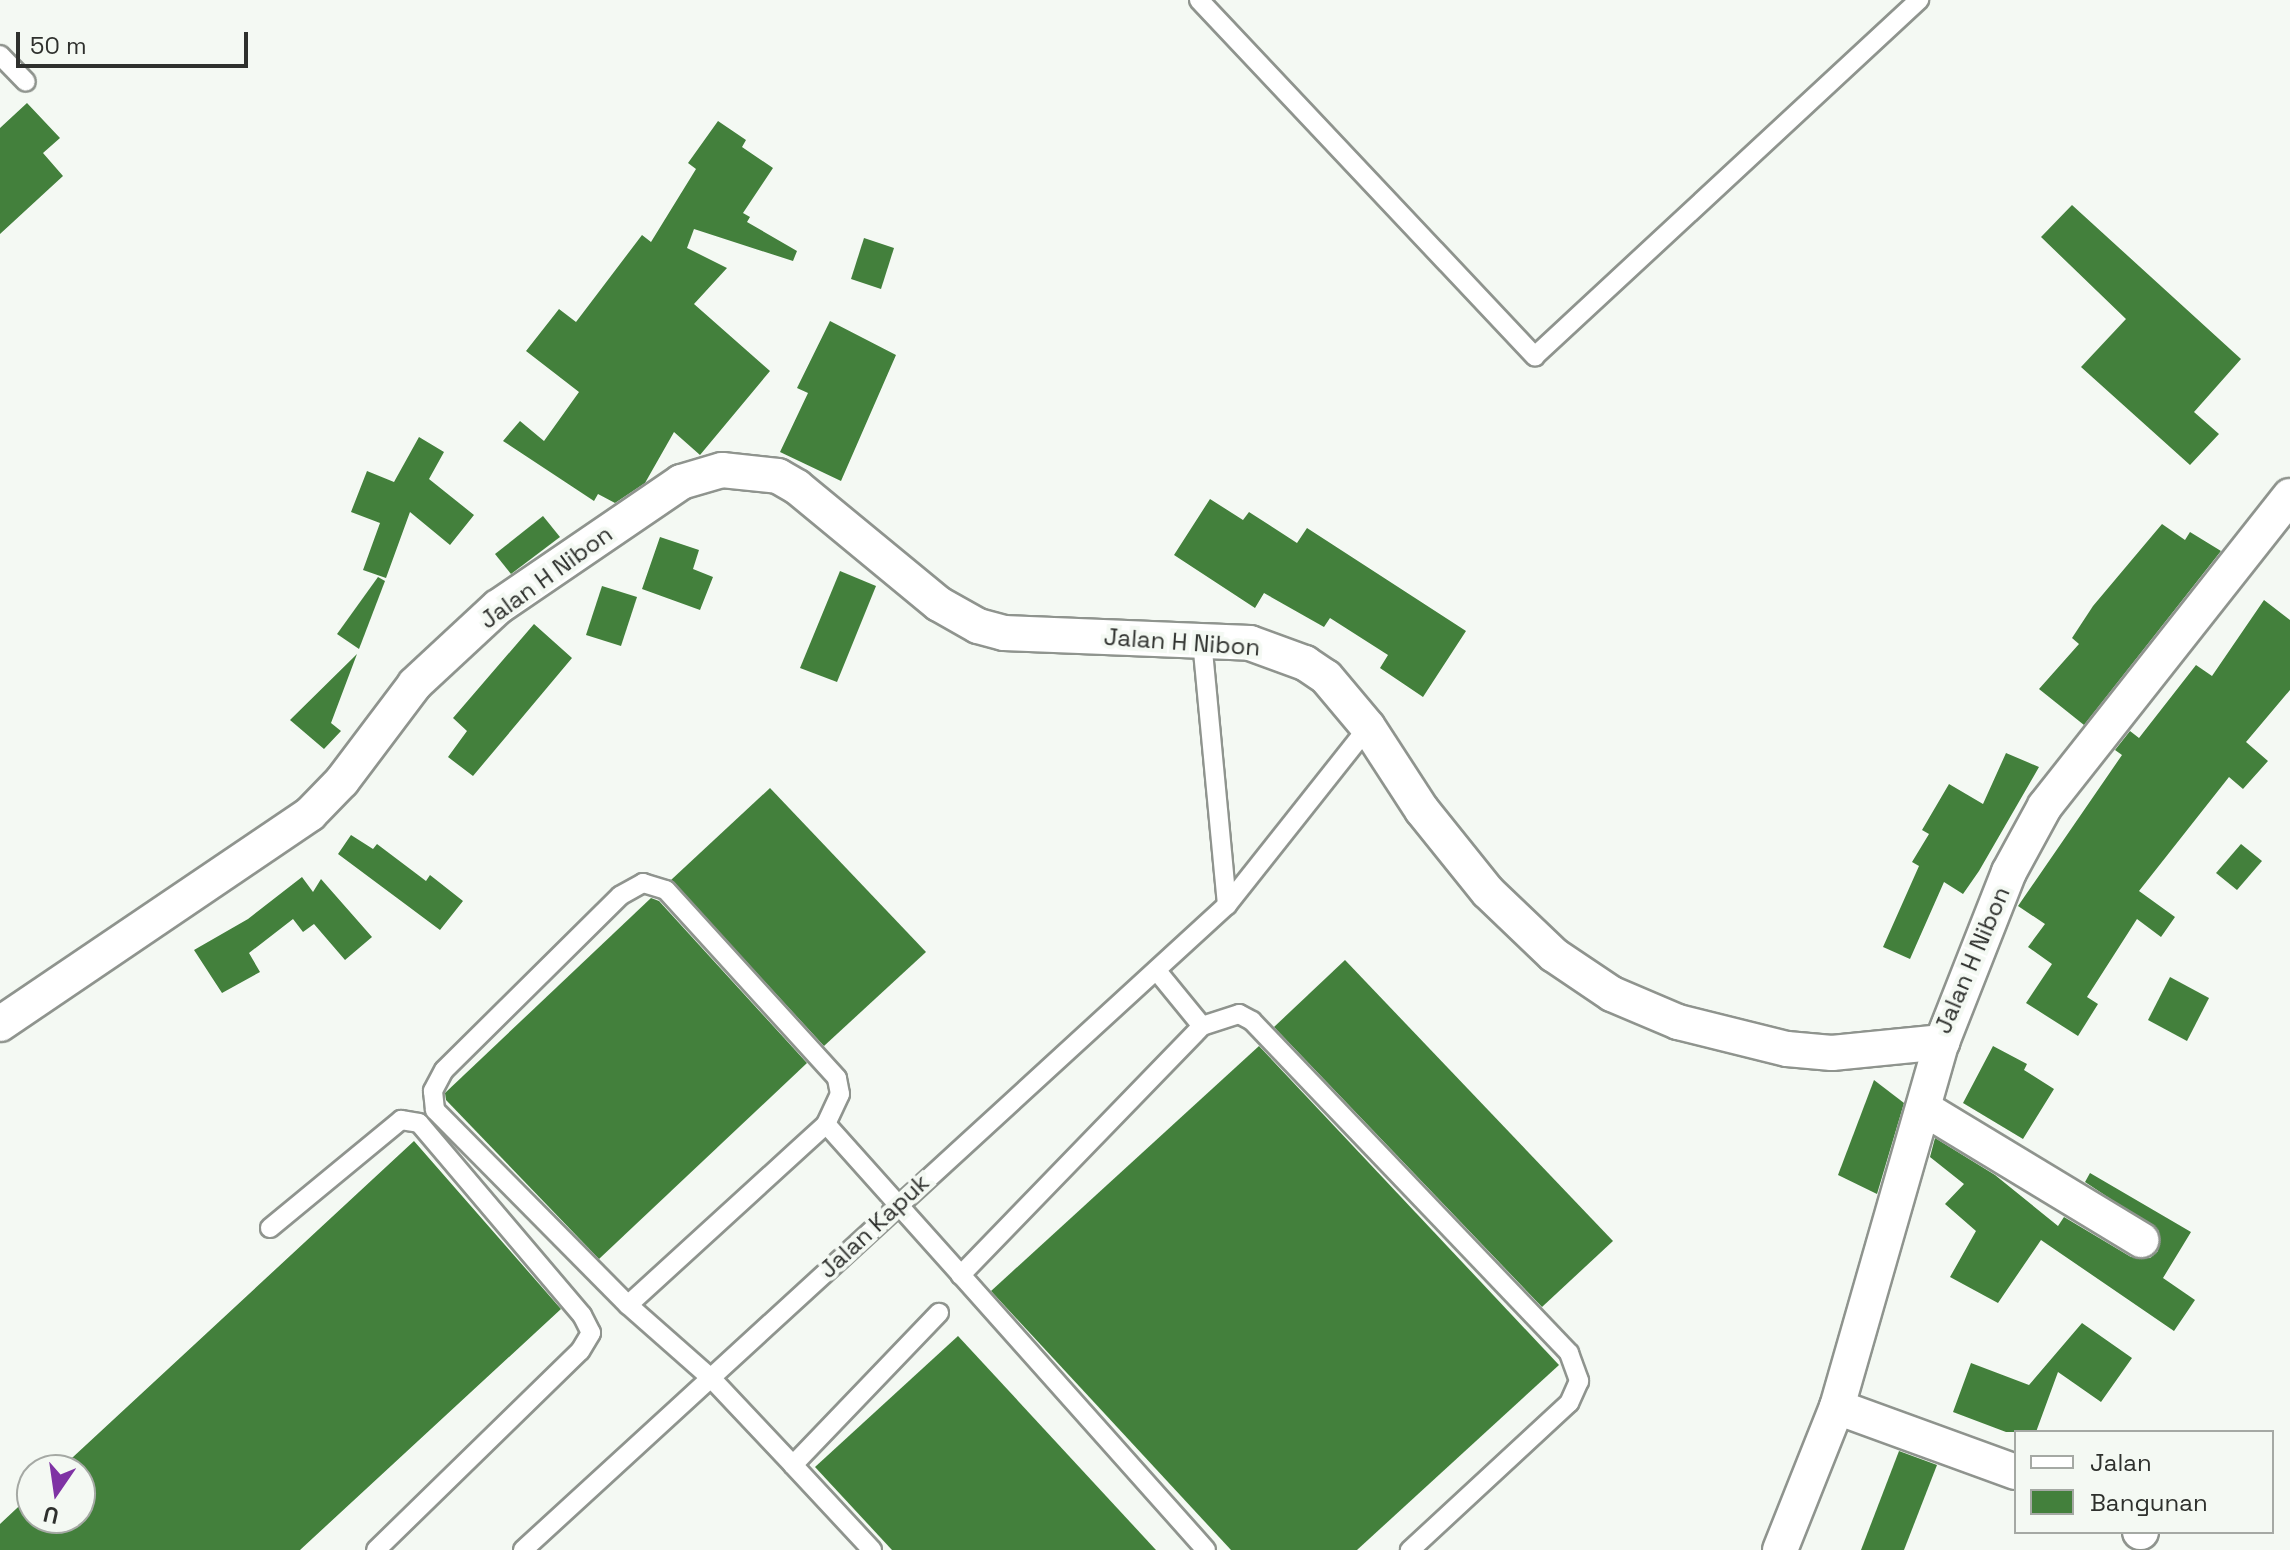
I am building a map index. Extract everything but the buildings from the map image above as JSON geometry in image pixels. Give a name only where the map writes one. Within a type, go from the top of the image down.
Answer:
[{"type":"street","name":"Jalan H Nibon","points":[[0,1024],[276,842],[342,781],[415,684],[498,607],[681,482],[708,473],[754,471],[797,487],[939,604],[978,626],[1004,633],[1250,643],[1305,663],[1326,677],[1368,727],[1422,810],[1488,892],[1554,955],[1612,994],[1678,1022],[1787,1049],[1832,1053],[1942,1042],[2009,872],[2045,806],[2290,496]]},
{"type":"street","points":[[1780,1550],[1837,1407],[1942,1042]]},
{"type":"street","points":[[1925,1109],[2141,1240]]},
{"type":"street","points":[[1837,1407],[2014,1471]]},
{"type":"lane","points":[[1199,0],[1535,356],[1919,0]]},
{"type":"lane","points":[[0,55],[26,82]]},
{"type":"lane","points":[[1202,641],[1227,905]]},
{"type":"lane","name":"Jalan Kapuk","points":[[523,1550],[712,1379],[896,1204],[1227,905],[1368,727]]},
{"type":"lane","points":[[628,1305],[826,1124],[840,1094],[837,1078],[666,890],[643,883],[620,896],[444,1070],[433,1091],[435,1110],[628,1305],[712,1379],[872,1550]]},
{"type":"lane","points":[[1157,971],[1202,1026]]},
{"type":"lane","points":[[961,1275],[1202,1026],[1239,1014],[1252,1021],[1569,1353],[1579,1381],[1569,1403],[1410,1550]]},
{"type":"lane","points":[[270,1228],[401,1120],[419,1123],[582,1315],[591,1333],[580,1351],[376,1550]]},
{"type":"lane","points":[[826,1124],[1206,1550]]},
{"type":"lane","points":[[793,1465],[939,1313]]}]
